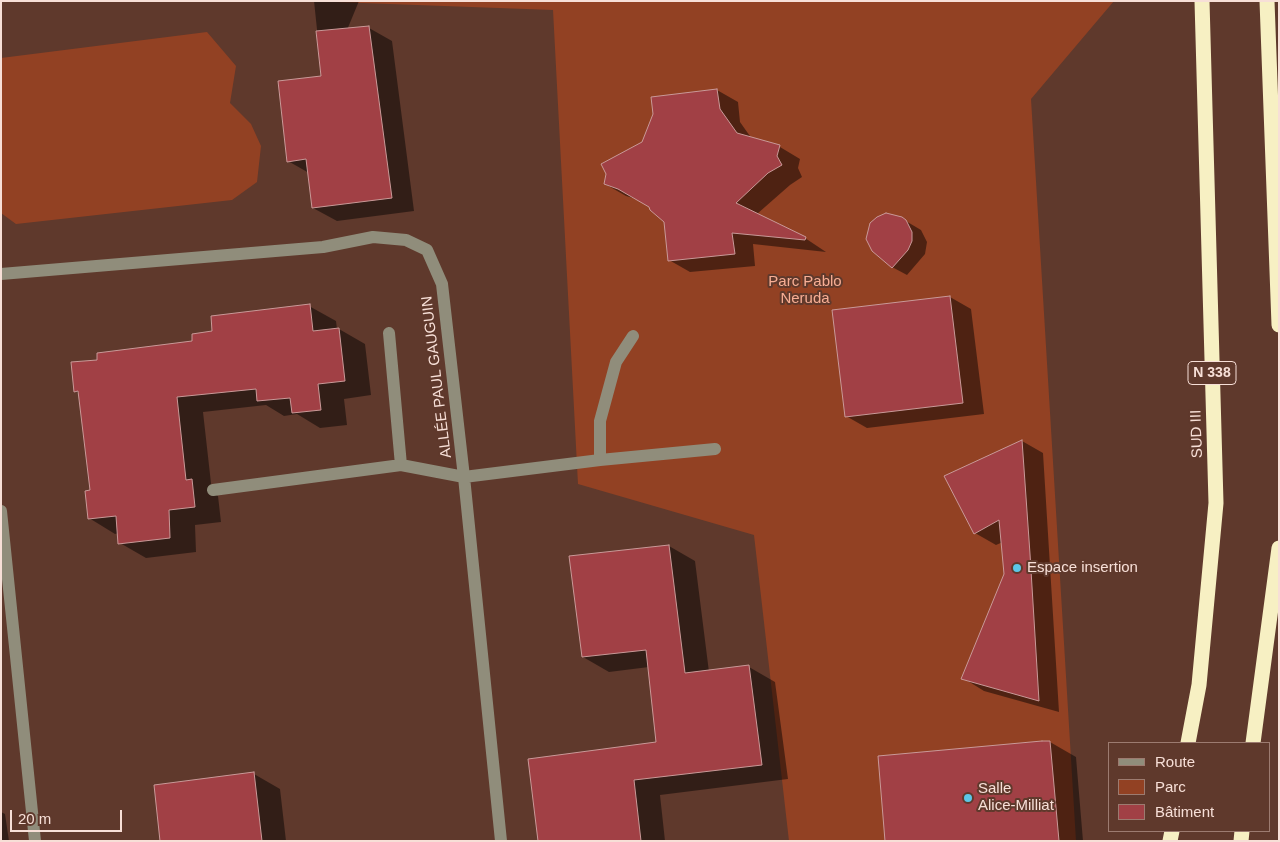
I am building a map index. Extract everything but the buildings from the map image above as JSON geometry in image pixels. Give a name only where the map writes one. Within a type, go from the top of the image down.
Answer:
[{"type":"highway","name":"SUD III","points":[[1188,742],[1199,685],[1216,503],[1202,1]]},
{"type":"highway","points":[[1267,1],[1279,325]]},
{"type":"highway","points":[[1253,742],[1279,548]]},
{"type":"street","name":"ALLÉE PAUL GAUGUIN","points":[[1,274],[324,247],[374,237],[406,240],[427,250],[442,284],[464,476],[501,841]]},
{"type":"street","points":[[389,333],[401,465]]},
{"type":"street","points":[[600,460],[600,421],[616,362],[633,336]]},
{"type":"street","points":[[213,490],[401,465],[464,476],[715,449]]},
{"type":"street","points":[[1,511],[35,841]]},
{"type":"green space","name":"Parc Pablo Neruda","points":[[308,1],[1114,1],[1031,99],[1076,841],[789,841],[754,535],[578,484],[553,10]]},
{"type":"green space","points":[[207,32],[236,66],[230,103],[251,124],[261,146],[257,182],[232,200],[16,224],[1,213],[1,58]]},
{"type":"place","name":"Espace insertion","points":[[1017,568]]},
{"type":"place","name":"Salle Alice-Milliat","points":[[968,798]]}]
